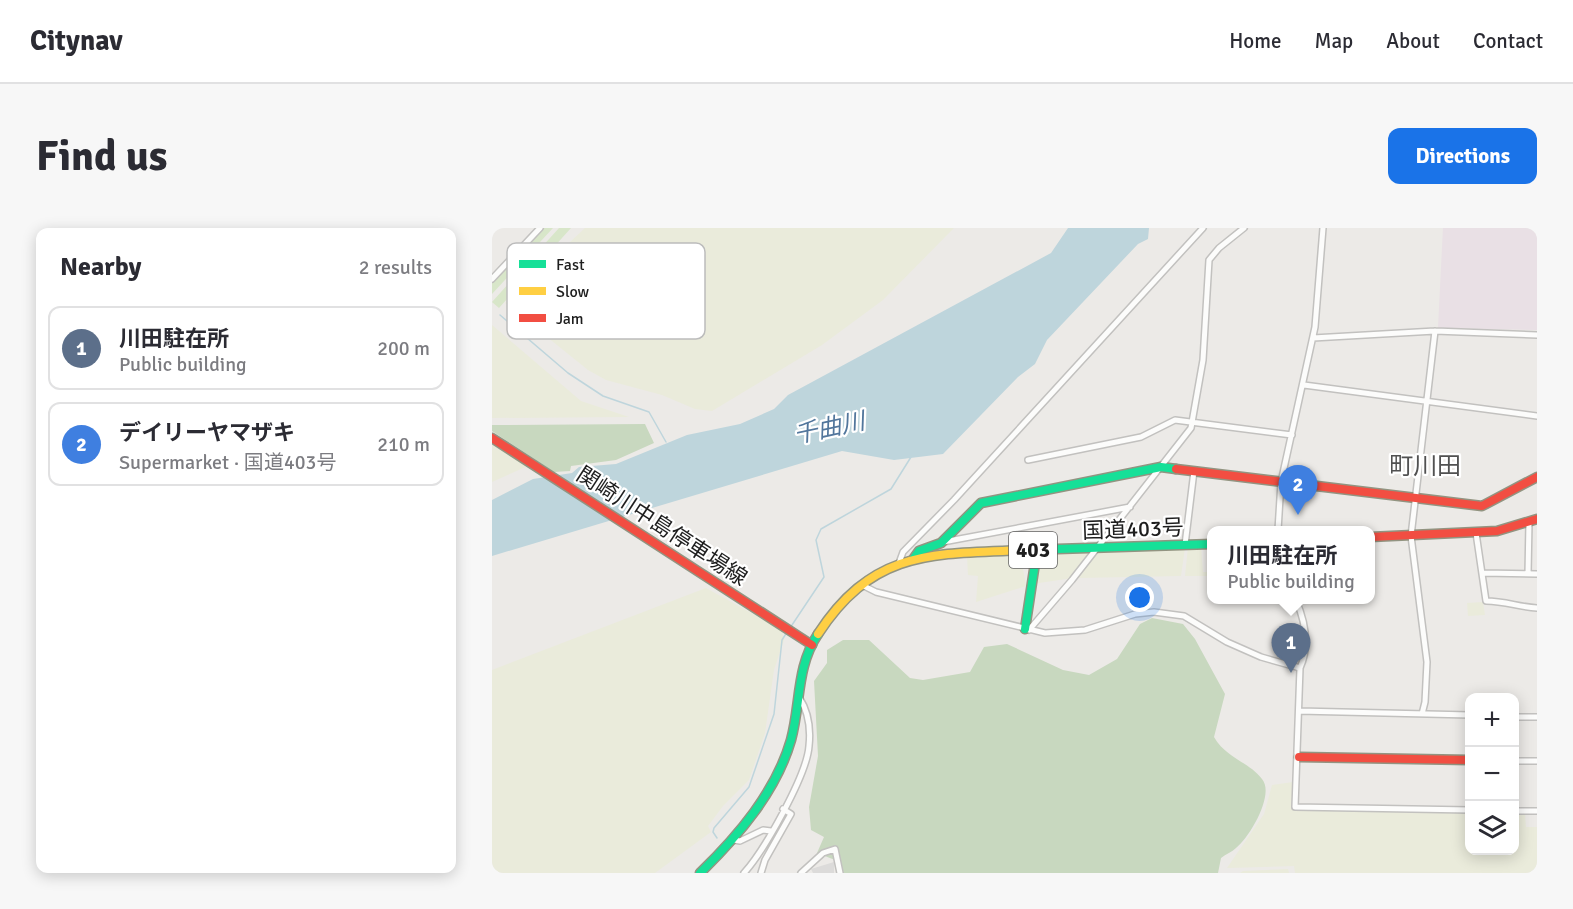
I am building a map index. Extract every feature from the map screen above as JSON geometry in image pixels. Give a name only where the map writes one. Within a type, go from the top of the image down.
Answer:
[{"type":"main road","name":"関崎川中島停車場線","points":[[492,438],[809,642]]},
{"type":"main road","points":[[914,558],[919,551],[941,543],[981,503],[1161,467],[1482,506],[1537,477]]},
{"type":"main road","points":[[1375,537],[1497,531],[1533,520]]},
{"type":"main road","name":"国道403号","points":[[700,873],[734,840],[783,761],[791,738],[797,693],[809,642],[837,610],[876,574],[914,558],[945,553],[1207,544]]},
{"type":"main road","points":[[1027,630],[1037,550]]},
{"type":"main road","points":[[1299,757],[1465,760]]},
{"type":"street","points":[[526,243],[540,228]]},
{"type":"street","points":[[900,563],[903,552],[954,500],[1203,228]]},
{"type":"street","points":[[1027,630],[1098,548],[1161,467],[1193,421],[1203,360],[1209,260],[1219,248],[1244,228]]},
{"type":"street","points":[[1278,526],[1281,482],[1313,338],[1323,228]]},
{"type":"street","points":[[492,279],[507,263]]},
{"type":"street","points":[[1313,338],[1435,331],[1537,335]]},
{"type":"street","points":[[1422,714],[1425,702],[1427,662],[1411,536],[1435,331]]},
{"type":"street","points":[[1304,385],[1537,416]]},
{"type":"street","points":[[1028,460],[1142,437],[1175,420],[1292,435]]},
{"type":"street","points":[[1185,545],[1194,471]]},
{"type":"street","points":[[941,543],[1130,507]]},
{"type":"street","points":[[1528,574],[1533,520]]},
{"type":"street","points":[[1476,533],[1486,601],[1510,602],[1518,607],[1537,608]]},
{"type":"street","points":[[1482,573],[1537,574]]},
{"type":"street","points":[[874,591],[873,582],[876,574]]},
{"type":"street","points":[[862,585],[874,591],[1027,630],[1060,634],[1085,630],[1135,614],[1154,612],[1184,616],[1260,657],[1300,668]]},
{"type":"street","points":[[1298,604],[1304,618],[1306,655],[1300,668],[1299,757],[1295,764],[1295,807],[1465,810]]},
{"type":"street","points":[[744,873],[771,831],[801,776],[809,747],[809,722],[797,693]]},
{"type":"street","points":[[1299,711],[1465,715]]},
{"type":"street","points":[[1519,717],[1537,717]]},
{"type":"street","points":[[1519,760],[1537,761]]},
{"type":"street","points":[[760,873],[790,814],[783,809]]},
{"type":"street","points":[[1519,811],[1537,811]]},
{"type":"street","points":[[734,840],[740,842],[763,830],[771,831]]},
{"type":"street","points":[[802,873],[823,853],[835,849],[838,850],[840,873]]},
{"type":"shaded area","points":[[1443,228],[1537,228],[1537,330],[1438,328]]},
{"type":"shaded area","points":[[834,862],[834,873],[813,873],[811,869]]},
{"type":"green space","points":[[543,228],[553,228],[539,243],[529,243]]},
{"type":"green space","points":[[559,228],[571,228],[558,243],[545,243]]},
{"type":"green space","points":[[585,228],[954,228],[883,300],[822,345],[712,411],[695,409],[662,395],[606,380],[588,370],[550,339],[705,339],[705,243],[569,243]]},
{"type":"green space","points":[[507,267],[507,278],[492,294],[492,283]]},
{"type":"green space","points":[[507,285],[507,299],[499,308],[492,302]]},
{"type":"green space","points":[[492,325],[581,401],[629,417],[492,418]]},
{"type":"green space","points":[[645,424],[654,443],[616,460],[571,466],[570,471],[554,472],[492,431],[492,425]]},
{"type":"green space","points":[[492,441],[530,465],[492,482]]},
{"type":"green space","points":[[1188,547],[1201,547],[1203,572],[1207,572],[1207,576],[1185,576]]},
{"type":"green space","points":[[1185,548],[1181,576],[1078,578],[1100,550]]},
{"type":"green space","points":[[1095,551],[1073,578],[1032,584],[1033,553]]},
{"type":"green space","points":[[1018,554],[1018,568],[1023,569],[1026,586],[976,602],[978,576],[968,575],[967,557]]},
{"type":"green space","points":[[706,588],[775,626],[782,632],[784,640],[774,670],[765,733],[749,780],[723,806],[708,826],[711,832],[655,873],[492,873],[492,670]]},
{"type":"green space","points":[[1483,602],[1485,615],[1468,616],[1467,603]]},
{"type":"green space","points":[[1152,618],[1183,624],[1195,639],[1225,694],[1214,737],[1225,750],[1256,773],[1265,786],[1263,805],[1254,825],[1242,842],[1221,858],[1218,873],[841,873],[835,860],[817,853],[824,837],[811,830],[809,807],[818,756],[814,681],[827,663],[827,650],[843,640],[869,640],[910,678],[923,680],[970,672],[984,647],[1007,644],[1063,670],[1089,675],[1117,659],[1140,624]]},
{"type":"green space","points":[[1293,782],[1293,807],[1465,813],[1465,855],[1519,855],[1519,813],[1525,814],[1526,827],[1537,827],[1537,873],[1295,873],[1294,866],[1227,868],[1264,814],[1272,785]]},
{"type":"green space","points":[[1288,869],[1289,873],[1240,873],[1243,871]]},
{"type":"water","name":"千曲川","points":[[1068,228],[1149,228],[1148,239],[1138,244],[1047,340],[1035,364],[1018,377],[943,454],[894,460],[842,451],[492,556],[492,500],[533,479],[572,473],[579,467],[616,464],[687,435],[740,424],[774,409],[788,395],[1051,253]]},
{"type":"waterway","points":[[500,315],[507,321]]},
{"type":"waterway","points":[[528,339],[568,373],[603,396],[649,412],[666,442]]},
{"type":"waterway","points":[[790,628],[824,577],[816,540],[821,529],[891,489],[911,457]]},
{"type":"waterway","points":[[717,838],[713,832],[714,828],[749,787],[774,714],[782,640],[787,632]]},
{"type":"traffic: fast","points":[[914,558],[919,551],[941,543],[981,503],[1161,467],[1176,469]]},
{"type":"traffic: fast","points":[[1026,550],[1207,544]]},
{"type":"traffic: fast","points":[[1025,629],[1037,550]]},
{"type":"traffic: fast","points":[[700,873],[742,828],[776,778],[791,740],[802,672],[818,634]]},
{"type":"traffic: slow","points":[[818,634],[839,606],[861,585],[884,571],[909,561],[935,556],[1026,550]]},
{"type":"traffic: jam","points":[[492,438],[812,645]]},
{"type":"traffic: jam","points":[[1176,469],[1482,506],[1537,477]]},
{"type":"traffic: jam","points":[[1375,537],[1497,531],[1537,519]]},
{"type":"traffic: jam","points":[[1299,757],[1465,760]]},
{"type":"place","name":"デイリーヤマザキ","points":[[1298,515]]},
{"type":"place","name":"川田駐在所","points":[[1291,673]]},
{"type":"district","name":"町川田","points":[[1425,466]]}]
